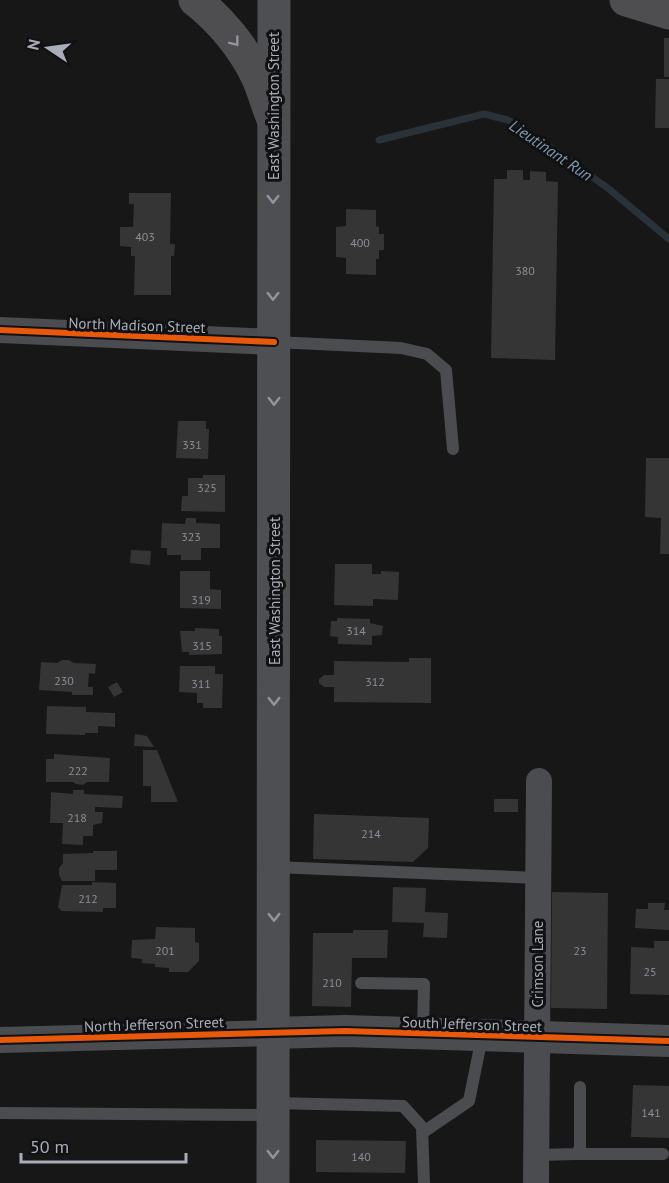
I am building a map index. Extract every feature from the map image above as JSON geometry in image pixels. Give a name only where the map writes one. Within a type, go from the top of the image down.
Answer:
[{"type":"highway","points":[[195,0],[221,24],[242,51],[256,75],[273,119]]},
{"type":"highway","points":[[626,0],[669,13]]},
{"type":"main road","name":"East Washington Street","points":[[273,0],[273,1183]]},
{"type":"street","name":"North Madison Street","points":[[0,330],[274,342]]},
{"type":"street","name":"Crimson Lane","points":[[536,1183],[538,781]]},
{"type":"street","name":"South Jefferson Street","points":[[273,1033],[345,1031],[669,1041]]},
{"type":"street","name":"North Jefferson Street","points":[[0,1040],[273,1033]]},
{"type":"lane","points":[[274,342],[401,348],[427,354],[446,370],[453,448]]},
{"type":"lane","points":[[274,867],[538,878]]},
{"type":"lane","points":[[361,983],[424,984],[423,1034]]},
{"type":"lane","points":[[422,1133],[468,1101],[482,1036]]},
{"type":"lane","points":[[577,1154],[580,1147],[580,1087]]},
{"type":"lane","points":[[0,1113],[403,1106],[422,1127],[424,1183]]},
{"type":"lane","points":[[537,1155],[663,1154]]},
{"type":"building","points":[[664,38],[669,38],[669,77],[664,77]]},
{"type":"building","points":[[656,79],[669,79],[669,128],[655,128]]},
{"type":"building","points":[[507,170],[523,170],[523,180],[530,180],[530,171],[546,172],[546,181],[558,182],[555,360],[491,358],[494,179],[507,179]]},
{"type":"building","points":[[129,193],[171,193],[170,244],[175,244],[174,256],[171,256],[171,295],[134,295],[135,256],[131,256],[131,247],[120,246],[120,227],[133,227],[134,204],[129,204]]},
{"type":"building","points":[[346,209],[376,210],[376,226],[379,227],[379,234],[384,234],[384,250],[379,250],[379,259],[376,259],[376,275],[346,274],[346,258],[336,257],[336,227],[346,226]]},
{"type":"building","points":[[178,421],[206,421],[206,429],[209,429],[208,459],[176,458]]},
{"type":"building","points":[[646,458],[669,458],[669,554],[660,554],[661,518],[645,517]]},
{"type":"building","points":[[203,475],[225,475],[225,512],[181,511],[182,496],[188,496],[188,478],[203,478]]},
{"type":"building","points":[[186,518],[196,518],[196,523],[220,524],[220,548],[201,548],[201,560],[181,560],[181,555],[167,555],[167,548],[161,548],[162,523],[185,524]]},
{"type":"building","points":[[131,550],[151,551],[150,565],[130,563]]},
{"type":"building","points":[[335,564],[372,564],[372,574],[381,574],[381,571],[399,572],[398,600],[373,599],[373,606],[334,605]]},
{"type":"building","points":[[180,571],[210,571],[210,589],[221,590],[221,609],[180,608]]},
{"type":"building","points":[[337,618],[370,619],[370,623],[383,626],[382,635],[372,636],[372,645],[338,644],[338,637],[330,636],[331,621],[337,621]]},
{"type":"building","points":[[195,628],[219,629],[219,636],[222,636],[222,654],[189,655],[189,652],[182,652],[180,631],[195,631]]},
{"type":"building","points":[[409,658],[431,658],[431,703],[334,702],[334,687],[324,687],[319,683],[319,679],[324,675],[334,675],[334,661],[409,662]]},
{"type":"building","points":[[62,660],[96,664],[95,674],[89,673],[88,687],[93,687],[93,695],[72,695],[72,692],[39,690],[41,662],[57,663]]},
{"type":"building","points":[[180,666],[215,666],[215,674],[223,674],[222,708],[203,708],[203,703],[197,703],[197,693],[179,692]]},
{"type":"building","points":[[117,682],[123,692],[114,697],[108,687]]},
{"type":"building","points":[[47,706],[86,707],[86,712],[115,713],[115,727],[98,726],[98,733],[85,733],[85,735],[46,734]]},
{"type":"building","points":[[135,734],[147,736],[154,747],[134,746]]},
{"type":"building","points":[[143,750],[157,750],[178,802],[151,802],[151,786],[143,786]]},
{"type":"building","points":[[54,754],[110,758],[109,782],[87,782],[83,785],[73,782],[46,782],[46,759],[54,759]]},
{"type":"building","points":[[73,790],[84,790],[84,794],[123,796],[122,808],[95,807],[95,812],[103,812],[102,823],[93,825],[93,836],[83,836],[83,845],[62,844],[63,823],[50,823],[51,792],[73,794]]},
{"type":"building","points":[[494,799],[518,799],[518,812],[494,812]]},
{"type":"building","points":[[314,814],[429,818],[428,848],[413,862],[313,859]]},
{"type":"building","points":[[93,851],[117,851],[117,870],[95,870],[95,881],[62,881],[59,868],[63,863],[63,854],[93,853]]},
{"type":"building","points":[[92,882],[116,883],[116,908],[103,908],[103,912],[61,911],[58,907],[62,885],[92,885]]},
{"type":"building","points":[[393,887],[426,888],[425,912],[448,913],[447,938],[423,937],[424,923],[392,922]]},
{"type":"building","points":[[552,892],[608,893],[607,1009],[551,1008]]},
{"type":"building","points":[[648,903],[665,903],[664,910],[669,910],[669,930],[635,928],[636,909],[648,909]]},
{"type":"building","points":[[156,927],[195,928],[195,942],[199,943],[199,961],[188,972],[169,972],[169,968],[155,967],[155,964],[142,963],[142,959],[131,958],[132,940],[155,939]]},
{"type":"building","points":[[353,930],[388,930],[387,958],[352,958],[351,1007],[312,1006],[313,933],[353,933]]},
{"type":"building","points":[[654,941],[669,941],[669,995],[630,994],[631,947],[654,948]]},
{"type":"building","points":[[633,1085],[669,1086],[669,1138],[631,1137]]},
{"type":"building","points":[[316,1140],[406,1141],[405,1173],[316,1172]]},
{"type":"waterway","name":"Lieutinant Run","points":[[379,140],[484,114],[508,120],[609,189],[669,239]]},
{"type":"cycle path","points":[[0,330],[274,342]]},
{"type":"cycle path","points":[[0,1040],[345,1031],[669,1041]]}]
